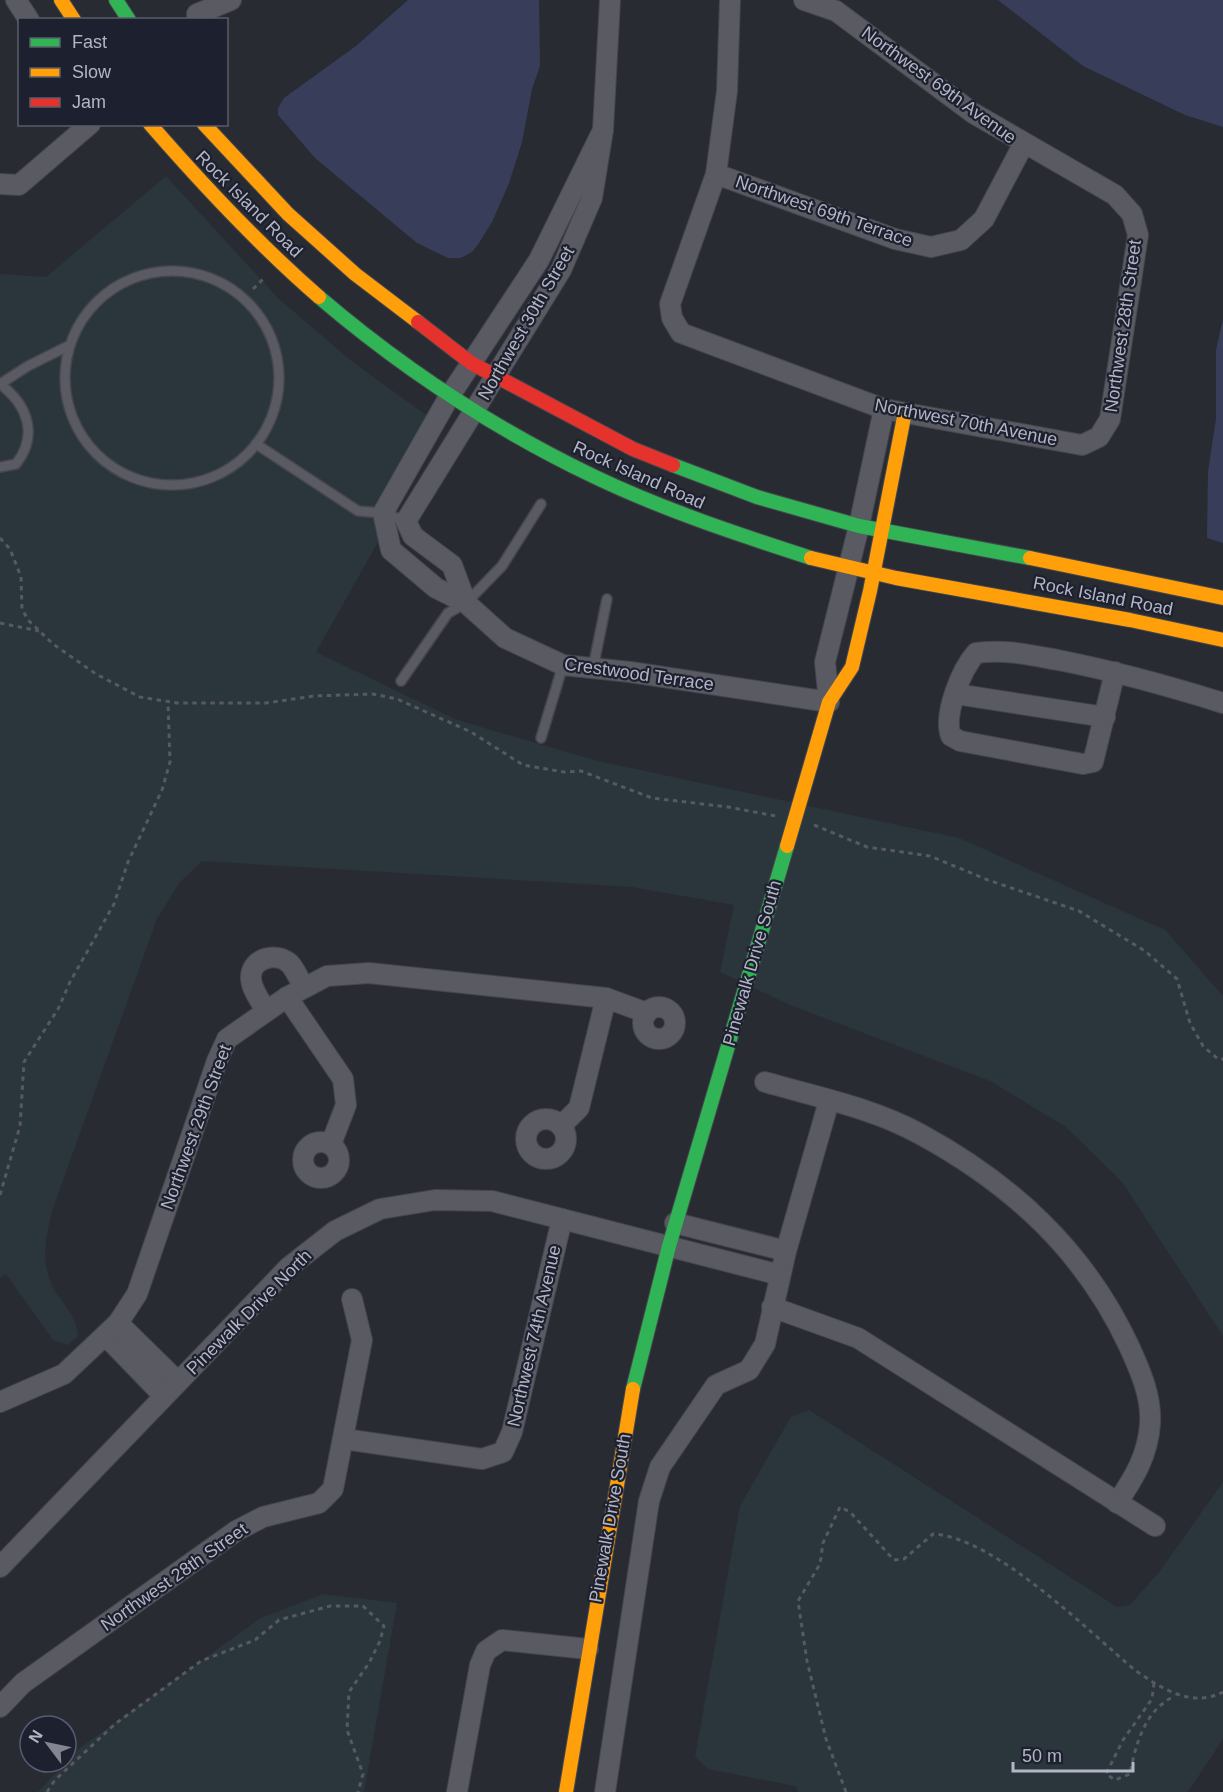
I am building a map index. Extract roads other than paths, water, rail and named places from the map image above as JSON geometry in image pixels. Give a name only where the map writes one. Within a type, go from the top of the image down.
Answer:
[{"type":"main road","points":[[61,0],[73,18]]},
{"type":"main road","points":[[116,0],[128,18]]},
{"type":"main road","name":"Rock Island Road","points":[[152,126],[191,174],[312,293],[368,339],[449,397],[582,473],[655,505],[723,531],[848,568],[1162,625],[1223,640]]},
{"type":"main road","name":"Rock Island Road","points":[[206,126],[288,214],[355,274],[471,363],[633,449],[757,497],[859,526],[1223,598]]},
{"type":"main road","name":"Pinewalk Drive South","points":[[566,1792],[629,1403],[675,1223],[829,702],[852,667],[905,412]]},
{"type":"street","points":[[16,0],[28,18]]},
{"type":"street","points":[[197,14],[231,0]]},
{"type":"street","name":"Northwest 30th Street","points":[[474,412],[497,378],[561,270],[592,198],[603,130],[610,0]]},
{"type":"street","points":[[716,174],[727,91],[730,0]]},
{"type":"street","name":"Northwest 69th Avenue","points":[[804,0],[836,11],[973,113],[1023,145],[1115,195],[1132,214]]},
{"type":"street","points":[[0,184],[19,185],[88,126]]},
{"type":"street","name":"Northwest 30th Street","points":[[449,397],[539,260],[603,130]]},
{"type":"street","name":"Northwest 69th Terrace","points":[[716,174],[895,239],[931,247],[961,240],[984,219],[1023,145]]},
{"type":"street","name":"Northwest 70th Avenue","points":[[716,174],[670,304],[672,318],[681,333],[884,409],[1082,445],[1099,437]]},
{"type":"street","name":"Northwest 28th Street","points":[[1099,437],[1110,419],[1138,235],[1132,214]]},
{"type":"street","points":[[383,513],[449,397]]},
{"type":"street","name":"Pinewalk Drive South","points":[[829,702],[825,662],[859,526],[884,409]]},
{"type":"street","points":[[406,521],[474,412]]},
{"type":"street","name":"Crestwood Terrace","points":[[383,513],[391,550],[436,588],[466,603],[505,638],[563,665],[829,702]]},
{"type":"street","name":"Crestwood Terrace","points":[[406,521],[413,536],[452,565],[466,603]]},
{"type":"street","points":[[1115,672],[1093,762],[1083,765],[960,741],[951,736],[947,725],[965,665],[976,653],[1002,650],[1115,672],[1223,703]]},
{"type":"street","points":[[956,694],[1105,717]]},
{"type":"street","points":[[266,1011],[251,977],[252,970],[262,960],[275,957],[289,963],[296,992],[343,1079],[346,1105],[331,1144]]},
{"type":"street","name":"Northwest 29th Street","points":[[0,1402],[64,1374],[112,1330],[137,1294],[220,1053],[227,1039],[296,992],[327,975],[369,973],[606,998],[647,1013]]},
{"type":"street","points":[[561,1126],[579,1108],[606,998]]},
{"type":"street","points":[[765,1082],[876,1114],[918,1133],[963,1159],[1000,1185],[1050,1229],[1084,1268],[1119,1326],[1139,1369],[1148,1398],[1150,1424],[1145,1454],[1135,1478],[1117,1503]]},
{"type":"street","name":"Pinewalk Drive South","points":[[604,1792],[649,1501],[660,1467],[716,1385],[749,1370],[765,1344],[786,1251],[829,1101]]},
{"type":"street","name":"Pinewalk Drive North","points":[[0,1566],[289,1267],[335,1231],[380,1209],[435,1200],[492,1201],[669,1246]]},
{"type":"street","name":"Northwest 74th Avenue","points":[[345,1439],[482,1459],[503,1452],[512,1432],[561,1219]]},
{"type":"street","points":[[675,1223],[786,1251]]},
{"type":"street","points":[[669,1246],[780,1275]]},
{"type":"street","name":"Northwest 28th Street","points":[[0,1707],[23,1683],[236,1531],[262,1517],[319,1503],[333,1489],[345,1439],[362,1340],[352,1299]]},
{"type":"street","points":[[772,1307],[858,1338],[1155,1526]]},
{"type":"street","points":[[112,1330],[171,1389]]},
{"type":"street","points":[[457,1792],[480,1665],[486,1651],[502,1640],[588,1649]]},
{"type":"lane","points":[[157,271],[191,272],[224,283],[251,304],[270,332],[279,365],[278,400],[264,435],[240,462],[208,481],[171,487],[130,479],[103,462],[79,434],[66,399],[65,363],[70,345],[76,330],[96,302],[124,282],[157,271]]},
{"type":"lane","points":[[0,467],[16,464],[24,454],[29,435],[25,415],[17,397],[0,384],[28,366],[70,345]]},
{"type":"lane","points":[[256,444],[358,511],[383,513],[406,521]]},
{"type":"lane","points":[[401,681],[448,613],[466,603],[501,566],[541,504]]},
{"type":"lane","points":[[593,668],[607,599]]},
{"type":"lane","points":[[541,738],[563,665]]},
{"type":"water","points":[[408,0],[539,0],[540,66],[532,89],[522,142],[509,183],[492,222],[472,252],[461,258],[448,258],[417,243],[315,158],[278,115],[278,108],[284,98],[356,46]]},
{"type":"water","points":[[998,0],[1223,0],[1223,127],[1185,115],[1083,66]]},
{"type":"water","points":[[1223,319],[1223,543],[1207,538],[1208,472],[1216,419],[1216,350]]}]
